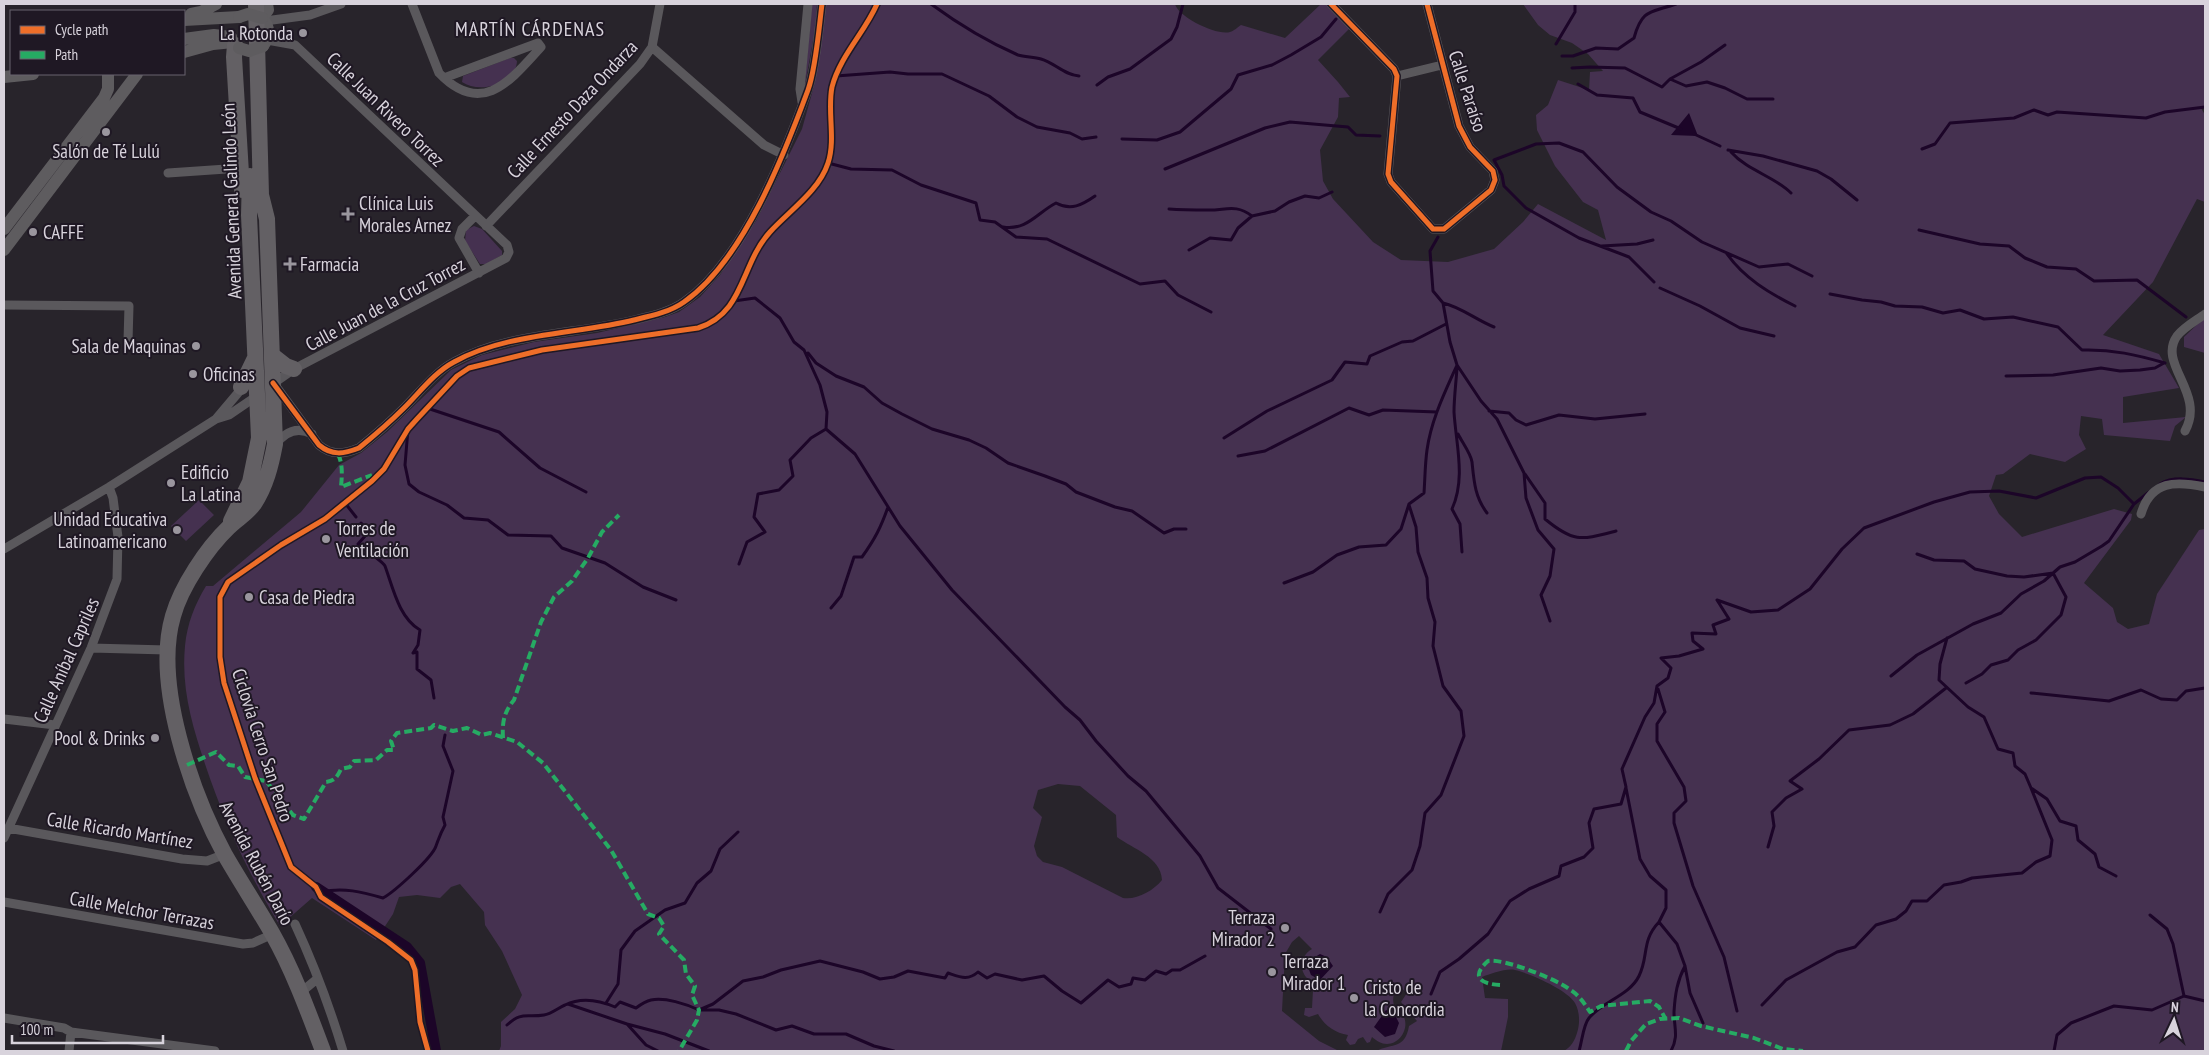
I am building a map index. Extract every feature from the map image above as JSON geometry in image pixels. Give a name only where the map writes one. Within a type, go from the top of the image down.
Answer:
[{"type":"highway","name":"Avenida General Galindo León","points":[[244,7],[251,194],[249,215],[253,276],[264,354]]},
{"type":"highway","name":"Avenida General Galindo León","points":[[258,387],[264,354],[269,275],[267,219],[261,195],[261,14]]},
{"type":"highway","points":[[266,42],[265,65],[271,194],[267,219]]},
{"type":"highway","points":[[235,43],[234,57],[243,196],[249,215]]},
{"type":"highway","points":[[252,256],[268,254]]},
{"type":"highway","points":[[253,276],[269,275]]},
{"type":"highway","points":[[258,387],[264,354],[294,370]]},
{"type":"highway","name":"Avenida Rubén Darío","points":[[228,527],[254,504],[272,464],[275,444],[258,387]]},
{"type":"highway","name":"Avenida Rubén Darío","points":[[258,387],[260,426],[257,457],[246,492],[228,527],[179,596],[172,618],[166,650],[167,679],[187,765],[206,813],[225,854],[272,934],[300,993],[323,1051]]},
{"type":"main road","points":[[185,18],[216,4]]},
{"type":"main road","points":[[244,7],[248,14],[261,14],[268,10],[267,4]]},
{"type":"main road","points":[[185,18],[244,7]]},
{"type":"main road","points":[[235,43],[232,24],[244,7]]},
{"type":"main road","points":[[185,40],[214,35],[249,51],[266,42],[269,32],[261,14]]},
{"type":"main road","points":[[185,52],[213,44],[235,43]]},
{"type":"main road","points":[[4,76],[18,75]]},
{"type":"main road","points":[[4,229],[104,98],[108,89],[108,75]]},
{"type":"main road","points":[[4,250],[136,75]]},
{"type":"street","points":[[261,14],[310,15],[341,4]]},
{"type":"street","points":[[412,4],[434,63],[444,78],[468,91],[478,93],[497,90],[510,80],[541,47],[538,43],[444,78]]},
{"type":"street","name":"Calle Ernesto Daza Ondarza","points":[[486,226],[628,78],[652,47],[660,4]]},
{"type":"street","points":[[802,102],[800,89],[808,4]]},
{"type":"street","points":[[258,387],[312,434],[319,445],[327,452],[338,454],[359,448],[454,362],[504,344],[633,320],[669,311],[684,303],[701,288],[733,248],[756,210],[784,155],[808,89],[822,4]]},
{"type":"street","points":[[1331,4],[1394,69],[1397,76],[1442,65]]},
{"type":"street","name":"Calle Paraíso","points":[[1397,76],[1388,174],[1391,182],[1433,230],[1444,229],[1491,190],[1495,180],[1493,172],[1470,147],[1459,126],[1427,4]]},
{"type":"street","name":"Calle Juan Rivero Torrez","points":[[266,42],[295,45],[507,245],[510,252]]},
{"type":"street","points":[[652,47],[764,145],[784,155]]},
{"type":"street","points":[[168,172],[241,168]]},
{"type":"street","points":[[475,216],[462,229],[460,238],[479,273]]},
{"type":"street","name":"Calle Juan de la Cruz Torrez","points":[[4,549],[109,487],[216,419],[258,387],[479,273],[506,258],[510,252]]},
{"type":"street","points":[[4,304],[130,306],[128,341]]},
{"type":"street","points":[[2185,431],[2192,420],[2186,386],[2171,356],[2172,346],[2178,334],[2205,314]]},
{"type":"street","name":"Calle Juan de la Cruz Torrez","points":[[216,419],[229,415],[258,387]]},
{"type":"street","points":[[275,444],[281,437],[292,430],[300,430],[312,434]]},
{"type":"street","points":[[2141,514],[2152,492],[2163,484],[2191,484],[2205,487]]},
{"type":"street","name":"Calle Aníbal Capriles","points":[[4,838],[91,648],[117,579],[118,537],[113,498],[109,487]]},
{"type":"street","points":[[91,648],[166,650]]},
{"type":"street","points":[[4,719],[55,725]]},
{"type":"street","name":"Calle Ricardo Martínez","points":[[8,828],[182,859],[207,861],[225,854]]},
{"type":"street","name":"Calle Melchor Terrazas","points":[[4,902],[243,944],[252,943],[272,934]]},
{"type":"street","points":[[295,924],[337,1029],[343,1051]]},
{"type":"street","points":[[300,993],[318,979]]},
{"type":"street","points":[[4,1018],[64,1028],[71,1032],[215,1051]]},
{"type":"street","points":[[69,1051],[71,1032]]},
{"type":"shaded area","points":[[812,4],[817,4],[815,30],[804,90]]},
{"type":"shaded area","points":[[826,4],[1175,4],[1190,20],[1216,31],[1230,32],[1241,25],[1285,38],[1321,4],[1326,4],[1350,28],[1318,60],[1350,97],[1339,98],[1338,117],[1320,150],[1323,181],[1333,199],[1373,242],[1401,260],[1448,262],[1494,249],[1523,222],[1538,204],[1606,240],[1598,210],[1583,202],[1555,166],[1537,130],[1536,115],[1548,105],[1558,80],[1589,90],[1590,72],[1603,71],[1588,54],[1572,43],[1550,35],[1538,25],[1523,4],[2205,4],[2205,107],[2201,108],[2205,115],[2205,202],[2197,199],[2153,282],[2103,335],[2159,354],[2179,388],[2123,397],[2123,423],[2186,417],[2175,426],[2170,441],[2104,435],[2102,419],[2081,416],[2079,435],[2086,449],[2065,462],[2030,454],[2003,474],[1996,475],[1989,496],[1999,514],[2022,537],[2114,509],[2132,514],[2131,520],[2084,583],[2113,608],[2117,622],[2128,629],[2149,624],[2157,594],[2199,530],[2205,529],[2205,1051],[1564,1051],[1572,1043],[1578,1029],[1579,1014],[1575,1003],[1565,993],[1548,983],[1515,970],[1507,970],[1482,977],[1485,998],[1508,999],[1508,1017],[1501,1051],[1376,1051],[1401,1042],[1405,1038],[1409,1026],[1417,1021],[1401,1002],[1407,993],[1400,987],[1390,983],[1395,990],[1394,1005],[1403,1015],[1405,1022],[1404,1031],[1399,1039],[1387,1044],[1379,1042],[1372,1037],[1370,1042],[1367,1043],[1363,1037],[1358,1039],[1355,1044],[1350,1045],[1346,1040],[1348,1035],[1330,1028],[1318,1014],[1309,1017],[1304,1015],[1305,1008],[1312,1008],[1313,990],[1308,991],[1304,987],[1305,983],[1309,980],[1303,972],[1302,964],[1305,956],[1312,949],[1299,936],[1292,942],[1285,954],[1282,1011],[1319,1041],[1339,1051],[499,1051],[501,1046],[501,1022],[515,1009],[522,995],[502,951],[485,925],[484,912],[460,884],[451,887],[440,898],[417,895],[399,897],[393,914],[376,940],[312,898],[280,926],[248,867],[220,806],[196,735],[189,706],[184,662],[186,638],[192,614],[206,586],[213,586],[301,512],[339,465],[361,453],[387,432],[451,370],[482,355],[534,342],[597,333],[665,317],[679,312],[700,297],[720,275],[756,221],[802,129],[814,86]],"holes":[[[1058,784],[1080,786],[1116,815],[1117,837],[1145,854],[1157,865],[1162,880],[1154,888],[1134,898],[1123,898],[1062,867],[1043,862],[1037,856],[1034,846],[1042,817],[1033,808],[1038,790]]]},
{"type":"shaded area","points":[[514,58],[517,61],[515,69],[510,76],[496,85],[478,87],[469,86],[462,82],[463,76]]},
{"type":"shaded area","points":[[1689,113],[1698,136],[1671,135]]},
{"type":"shaded area","points":[[474,226],[482,229],[502,251],[502,255],[486,264],[480,264],[465,241],[466,230]]},
{"type":"shaded area","points":[[2205,317],[2205,353],[2184,347],[2184,337]]},
{"type":"shaded area","points":[[199,500],[214,515],[186,541],[171,526]]},
{"type":"shaded area","points":[[1320,954],[1327,957],[1333,966],[1320,980],[1311,975],[1308,967],[1310,960]]},
{"type":"shaded area","points":[[1386,1010],[1395,1015],[1399,1023],[1395,1034],[1385,1037],[1374,1027]]},
{"type":"waterway","points":[[931,4],[973,32],[1007,50],[1018,55],[1041,59],[1079,76]]},
{"type":"waterway","points":[[1097,85],[1108,77],[1130,69],[1171,39],[1177,27],[1183,4]]},
{"type":"waterway","points":[[1556,44],[1575,12],[1575,4]]},
{"type":"waterway","points":[[1562,56],[1573,56],[1596,48],[1618,49],[1634,38],[1644,17],[1653,11],[1676,4]]},
{"type":"waterway","points":[[1122,139],[1157,140],[1180,132],[1231,89],[1238,75],[1272,65],[1291,55],[1321,37],[1336,19]]},
{"type":"waterway","points":[[1670,79],[1701,62],[1725,45]]},
{"type":"waterway","points":[[1572,68],[1625,68],[1662,87],[1670,79],[1686,86],[1707,82],[1725,88],[1747,99],[1773,99]]},
{"type":"waterway","points":[[836,76],[890,72],[942,74],[989,96],[1017,117],[1037,127],[1070,133],[1082,139],[1096,137]]},
{"type":"waterway","points":[[1578,84],[1597,95],[1633,98],[1640,112],[1681,129]]},
{"type":"waterway","points":[[1922,149],[1935,144],[1950,123],[2014,118],[2034,110],[2048,115],[2057,112],[2146,118],[2165,112],[2205,107]]},
{"type":"waterway","points":[[1165,169],[1265,128],[1290,122],[1348,127],[1356,135],[1380,136]]},
{"type":"waterway","points":[[1694,134],[1720,146]]},
{"type":"waterway","points":[[1654,282],[1629,257],[1579,238],[1526,208],[1504,186],[1502,175],[1494,160],[1536,144],[1559,143],[1583,152],[1617,187],[1651,212],[1671,221],[1702,242],[1759,267],[1788,264],[1812,276]]},
{"type":"waterway","points":[[1728,150],[1763,156],[1817,171],[1831,179],[1857,200]]},
{"type":"waterway","points":[[1731,152],[1745,164],[1777,182],[1791,193]]},
{"type":"waterway","points":[[828,163],[851,169],[892,170],[921,185],[976,203],[980,220],[995,222],[1016,237],[1047,239],[1140,284],[1165,281],[1178,295],[1211,312]]},
{"type":"waterway","points":[[1169,209],[1209,210],[1231,208],[1241,210],[1252,216],[1275,211],[1289,202],[1305,196],[1319,198],[1332,192]]},
{"type":"waterway","points":[[1003,227],[1026,224],[1056,203],[1072,207],[1086,202],[1095,196]]},
{"type":"waterway","points":[[1189,250],[1210,238],[1231,240],[1238,228],[1252,216]]},
{"type":"waterway","points":[[1919,230],[1980,244],[2009,246],[2025,258],[2047,267],[2076,269],[2094,281],[2137,280],[2186,317]]},
{"type":"waterway","points":[[1284,583],[1313,572],[1337,555],[1359,547],[1386,545],[1401,529],[1409,504],[1424,493],[1426,455],[1429,439],[1439,406],[1457,365],[1450,342],[1443,303],[1433,291],[1430,251],[1438,237]]},
{"type":"waterway","points":[[1602,246],[1637,244],[1653,240]]},
{"type":"waterway","points":[[1727,254],[1749,278],[1795,306]]},
{"type":"waterway","points":[[1660,288],[1700,306],[1740,328],[1774,336]]},
{"type":"waterway","points":[[1830,294],[1895,306],[1922,307],[1943,313],[1960,310],[1984,319],[2013,317],[2058,327],[2082,350],[2104,350],[2124,353],[2165,363]]},
{"type":"waterway","points":[[734,301],[755,298],[780,318],[794,342],[804,350],[820,385],[827,412],[826,429],[855,454],[900,526],[952,590],[1065,707],[1080,720],[1096,741],[1128,776],[1146,791],[1200,856],[1218,888],[1271,929]]},
{"type":"waterway","points":[[1443,303],[1456,307],[1494,327]]},
{"type":"waterway","points":[[1224,438],[1267,411],[1332,380],[1345,362],[1367,364],[1370,356],[1402,342],[1413,341],[1446,324]]},
{"type":"waterway","points":[[808,353],[816,363],[836,376],[864,387],[882,403],[932,429],[969,440],[986,448],[1008,463],[1066,484],[1076,492],[1115,507],[1132,511],[1164,533],[1174,529],[1186,529]]},
{"type":"waterway","points":[[2006,376],[2053,375],[2101,368],[2120,371],[2140,370],[2155,368],[2164,363]]},
{"type":"waterway","points":[[1457,365],[1481,401],[1497,419],[1524,473],[1526,498],[1538,530],[1554,549],[1550,576],[1541,595],[1550,621]]},
{"type":"waterway","points":[[1457,368],[1454,412],[1459,473],[1456,497],[1452,509],[1460,524],[1462,552]]},
{"type":"waterway","points":[[427,408],[499,432],[540,468],[586,492]]},
{"type":"waterway","points":[[1238,456],[1265,451],[1349,408],[1369,415],[1383,410],[1437,412]]},
{"type":"waterway","points":[[1489,411],[1509,413],[1516,420],[1526,425],[1559,415],[1595,419],[1645,414]]},
{"type":"waterway","points":[[408,429],[405,465],[409,484],[419,492],[447,505],[464,518],[488,520],[508,535],[551,536],[562,548],[605,563],[643,587],[676,600]]},
{"type":"waterway","points":[[739,564],[747,542],[765,532],[754,517],[758,494],[779,490],[793,476],[790,460],[811,438],[826,429]]},
{"type":"waterway","points":[[1458,434],[1471,459],[1474,483],[1487,513]]},
{"type":"waterway","points":[[1525,474],[1545,503],[1545,519],[1555,527],[1571,536],[1578,537],[1594,536],[1616,531]]},
{"type":"waterway","points":[[1431,994],[1440,972],[1459,959],[1488,934],[1510,901],[1529,889],[1559,876],[1561,866],[1584,857],[1593,848],[1589,823],[1594,809],[1621,804],[1626,787],[1622,769],[1645,717],[1654,703],[1657,686],[1668,678],[1671,668],[1661,658],[1679,656],[1703,649],[1693,641],[1692,633],[1716,634],[1713,625],[1729,619],[1717,600],[1751,612],[1778,610],[1810,589],[1842,549],[1864,528],[1934,502],[1970,492],[1999,491],[2036,498],[2085,478],[2101,477],[2118,488],[2134,504]]},
{"type":"waterway","points":[[2160,484],[2176,479],[2205,482]]},
{"type":"waterway","points":[[1891,676],[1917,655],[1973,624],[2001,613],[2021,594],[2044,581],[2060,567],[2075,562],[2102,546],[2109,541],[2134,504],[2149,492]]},
{"type":"waterway","points":[[345,503],[356,517]]},
{"type":"waterway","points":[[1380,912],[1388,894],[1412,870],[1420,846],[1425,813],[1441,795],[1464,736],[1461,711],[1443,686],[1433,646],[1435,622],[1428,598],[1427,578],[1418,552],[1416,527],[1409,505]]},
{"type":"waterway","points":[[831,608],[841,596],[854,557],[862,557],[867,551],[883,521],[888,507]]},
{"type":"waterway","points":[[361,523],[365,527],[366,535],[358,544],[385,566],[402,610],[413,625],[420,630],[418,645],[413,653],[417,652],[417,669],[431,680],[434,698]]},
{"type":"waterway","points":[[1917,554],[1934,560],[1964,561],[1975,569],[2007,576],[2024,577],[2053,573],[2066,597],[2061,615],[2036,640],[2018,650],[2008,660],[1991,665],[1982,674],[1966,683]]},
{"type":"waterway","points":[[1947,638],[1940,664],[1939,680],[1968,707],[1984,717],[1998,749],[2013,753],[2015,766],[2025,774],[2031,788],[2047,799],[2060,821],[2076,826],[2078,840],[2095,854],[2099,867],[2116,876]]},
{"type":"waterway","points":[[1768,847],[1774,826],[1772,812],[1786,798],[1802,789],[1790,781],[1819,759],[1849,730],[1890,725],[1913,714],[1946,688]]},
{"type":"waterway","points":[[2031,693],[2109,701],[2141,690],[2161,699],[2177,700],[2186,691],[2205,688]]},
{"type":"waterway","points":[[1658,689],[1665,712],[1657,724],[1657,741],[1684,787],[1686,801],[1674,813],[1674,823],[1693,886],[1724,957],[1737,1011]]},
{"type":"waterway","points":[[322,892],[345,890],[383,898],[428,858],[436,846],[445,825],[443,817],[453,771],[443,746],[445,735]]},
{"type":"waterway","points":[[1626,788],[1640,859],[1650,876],[1666,890],[1666,908],[1659,922],[1677,944],[1685,966],[1690,993],[1703,1023]]},
{"type":"waterway","points":[[1762,1005],[1786,980],[1837,952],[1855,947],[1876,925],[1896,919],[1906,911],[1912,901],[1927,901],[1944,885],[1972,878],[2022,873],[2036,862],[2050,856],[2052,840],[2031,788]]},
{"type":"waterway","points":[[606,1003],[618,984],[621,950],[635,931],[665,910],[685,903],[697,883],[711,871],[720,849],[738,832]]},
{"type":"waterway","points":[[316,887],[407,947],[420,963],[436,1051]]},
{"type":"waterway","points":[[2150,915],[2167,929],[2173,944],[2184,996]]},
{"type":"waterway","points":[[1579,1051],[1584,1029],[1589,1018],[1635,983],[1642,969],[1647,942],[1653,929],[1659,922]]},
{"type":"waterway","points":[[507,1025],[521,1016],[547,1014],[562,1006],[584,1000],[596,1001],[615,1007],[620,1002],[636,1008],[643,1003],[663,999],[682,1003],[699,1010],[713,1004],[743,981],[820,961],[863,972],[880,979],[894,977],[908,971],[945,978],[948,973],[960,977],[971,977],[978,972],[987,978],[995,974],[1022,980],[1044,976],[1062,991],[1081,1003],[1108,980],[1119,987],[1131,984],[1133,978],[1145,980],[1156,971],[1166,974],[1172,970],[1180,970],[1205,956]]},
{"type":"waterway","points":[[1671,1051],[1675,1036],[1674,1012],[1676,994],[1685,966]]},
{"type":"waterway","points":[[2054,1051],[2057,1035],[2071,1023],[2114,1006],[2152,1010],[2184,996],[2205,1001]]},
{"type":"waterway","points":[[568,1004],[627,1024],[646,1045],[658,1051]]},
{"type":"waterway","points":[[701,1010],[719,1010],[736,1014],[776,1030],[792,1026],[814,1034],[846,1034],[874,1046],[894,1051]]},
{"type":"waterway","points":[[627,1024],[665,1034],[709,1051]]},
{"type":"marked path","points":[[338,454],[342,474],[341,487],[372,475]]},
{"type":"marked path","points":[[503,738],[503,722],[506,713],[514,700],[541,622],[554,597],[572,581],[588,558],[602,532],[619,515]]},
{"type":"marked path","points":[[187,765],[216,752],[229,765],[238,766],[245,777],[266,781],[293,815],[304,819],[326,782],[334,780],[341,769],[350,767],[354,761],[376,760],[387,750],[394,750],[391,741],[397,733],[431,728],[434,725],[453,731],[467,728],[482,735],[490,733],[517,742],[543,763],[611,850],[648,914],[659,918],[664,926],[659,934],[684,960],[686,974],[695,986],[692,995],[699,1010],[697,1020],[679,1051]]},
{"type":"marked path","points":[[1500,985],[1488,983],[1480,979],[1480,971],[1488,961],[1517,966],[1553,980],[1576,994],[1590,1012],[1601,1006],[1650,1001],[1659,1007],[1665,1018]]},
{"type":"marked path","points":[[1626,1051],[1631,1041],[1646,1024],[1660,1019],[1679,1018],[1701,1026],[1754,1038],[1783,1049],[1803,1051]]},
{"type":"cycle path","points":[[273,383],[319,445],[333,452],[348,452],[359,448],[382,428],[440,371],[474,352],[542,335],[612,325],[667,311],[684,302],[705,284],[725,261],[743,234],[774,175],[811,81],[822,4]]},
{"type":"cycle path","name":"Ciclovía Cerro San Pedro","points":[[428,1051],[420,1022],[415,970],[411,960],[388,942],[321,897],[316,887],[291,867],[255,778],[224,683],[220,657],[220,597],[228,582],[281,545],[325,519],[372,481],[384,469],[408,429],[457,376],[469,368],[542,350],[698,328],[713,321],[725,311],[734,300],[760,245],[770,232],[811,192],[824,173],[828,163],[831,144],[830,106],[832,87],[841,65],[877,4]]},
{"type":"cycle path","points":[[1331,4],[1394,69],[1397,76],[1388,174],[1391,182],[1433,229],[1444,229],[1491,190],[1495,180],[1493,171],[1470,147],[1459,126],[1427,4]]},
{"type":"place","name":"La Rotonda","points":[[303,33]]},
{"type":"place","name":"Salón de Té Lulú","points":[[106,132]]},
{"type":"place","name":"Clínica Luis Morales Arnez","points":[[348,214]]},
{"type":"place","name":"CAFFE","points":[[33,232]]},
{"type":"place","name":"Farmacia","points":[[290,264]]},
{"type":"place","name":"Sala de Maquinas","points":[[196,346]]},
{"type":"place","name":"Oficinas","points":[[193,374]]},
{"type":"place","name":"Edificio La Latina","points":[[171,483]]},
{"type":"place","name":"Unidad Educativa Latinoamericano","points":[[177,530]]},
{"type":"place","name":"Torres de Ventilación","points":[[326,539]]},
{"type":"place","name":"Casa de Piedra","points":[[249,597]]},
{"type":"place","name":"Pool & Drinks","points":[[155,738]]},
{"type":"place","name":"Terraza Mirador 2","points":[[1285,928]]},
{"type":"place","name":"Terraza Mirador 1","points":[[1272,972]]},
{"type":"place","name":"Cristo de la Concordia","points":[[1354,998]]},
{"type":"district","name":"MARTÍN CÁRDENAS","points":[[530,29]]}]
